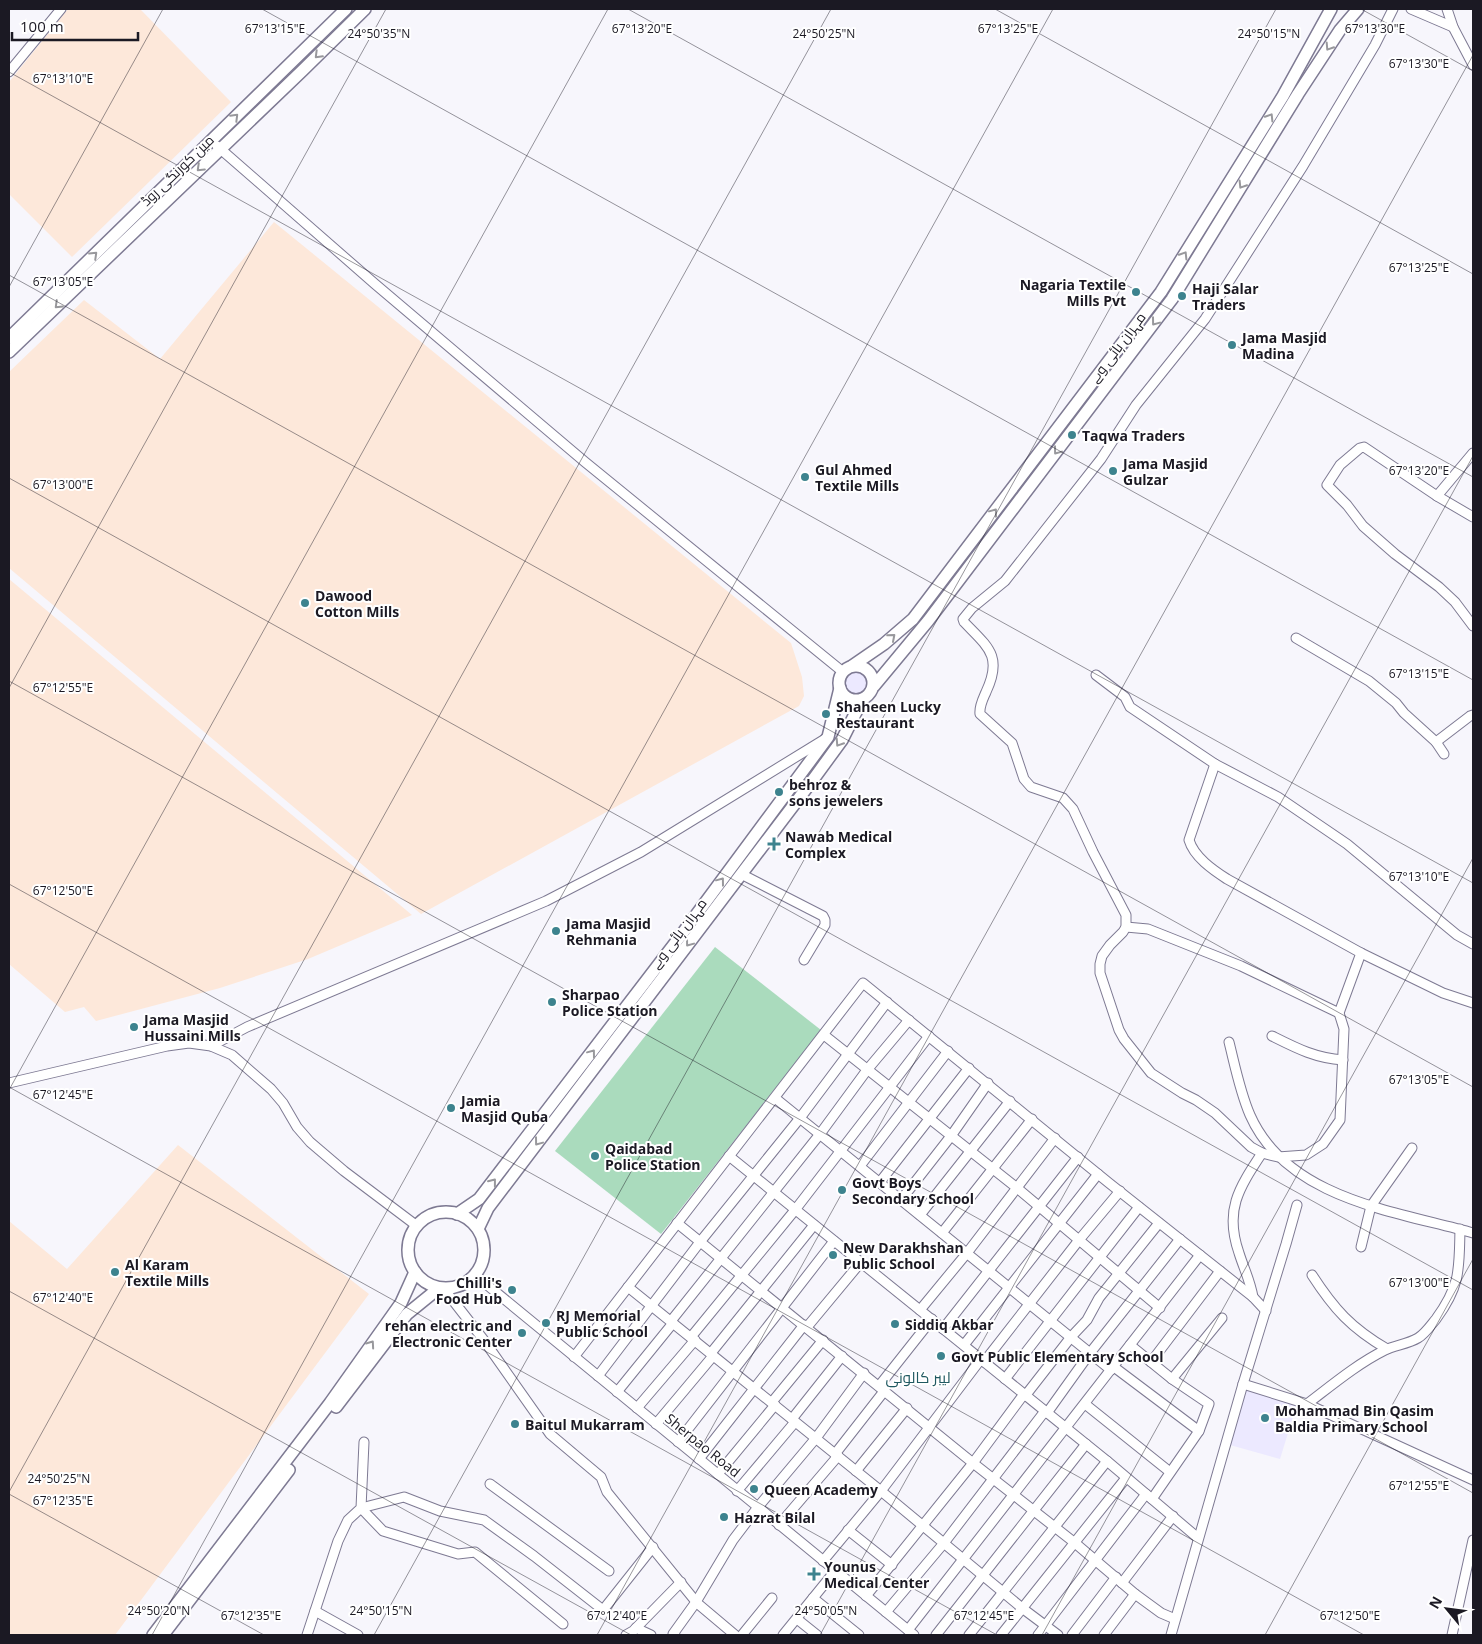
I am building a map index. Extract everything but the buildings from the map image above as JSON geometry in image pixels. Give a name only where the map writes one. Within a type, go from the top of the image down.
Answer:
[{"type":"main road","name":"مین کورنگی روڈ","points":[[9,338],[346,9]]},
{"type":"main road","name":"مین کورنگی روڈ","points":[[9,352],[364,9]]},
{"type":"main road","points":[[848,669],[859,666],[866,668],[871,673],[874,686],[871,692],[862,700],[849,699],[843,695],[839,681],[848,669],[884,644],[913,619],[1161,292],[1283,96],[1332,9]]},
{"type":"main road","name":"مہران ہائی وے","points":[[874,686],[928,621],[1172,299],[1298,94],[1340,30],[1358,9]]},
{"type":"main road","points":[[457,1214],[479,1199],[677,941],[828,737],[840,688]]},
{"type":"main road","name":"مہران ہائی وے","points":[[478,1229],[488,1208],[842,740],[862,700]]},
{"type":"main road","points":[[446,1212],[457,1214],[469,1220],[478,1229],[484,1245],[483,1261],[475,1275],[466,1283],[455,1288],[442,1288],[430,1285],[419,1277],[408,1256],[408,1245],[411,1235],[417,1226],[435,1214],[446,1212]]},
{"type":"main road","points":[[163,1635],[400,1303],[415,1272]]},
{"type":"main road","points":[[153,1635],[208,1570],[406,1314],[442,1288]]},
{"type":"street","points":[[9,72],[61,9]]},
{"type":"street","points":[[1362,953],[1339,1013],[1344,1029],[1340,1120],[1323,1144],[1306,1155],[1278,1157],[1262,1153],[1251,1147],[1215,1113],[1151,1073],[1124,1039],[1100,973],[1100,964],[1105,951],[1126,927],[1126,915],[1073,809],[1063,798],[1031,787],[1024,779],[1012,743],[980,714],[981,705],[993,678],[995,665],[988,649],[963,619],[972,608],[1005,580],[1101,459],[1136,405],[1205,319],[1307,158],[1375,45],[1393,9]]},
{"type":"street","points":[[1411,9],[1453,27]]},
{"type":"street","points":[[1448,9],[1453,27],[1473,66]]},
{"type":"street","points":[[211,140],[374,284],[585,462],[848,669]]},
{"type":"street","points":[[1473,517],[1437,496],[1364,447],[1360,448],[1340,465],[1327,485],[1347,505],[1363,526],[1402,559],[1439,586],[1455,602],[1473,626]]},
{"type":"street","points":[[1437,496],[1473,453]]},
{"type":"street","points":[[1296,638],[1369,681],[1396,703],[1404,713],[1436,742],[1444,754]]},
{"type":"street","points":[[1096,675],[1125,697],[1130,708],[1215,764],[1278,798],[1347,844],[1457,935],[1473,944]]},
{"type":"street","points":[[1436,742],[1473,715]]},
{"type":"street","points":[[211,1046],[247,1027],[554,896],[641,852],[828,737]]},
{"type":"street","points":[[1215,764],[1189,840],[1190,846],[1210,868],[1362,953],[1443,993],[1473,1003]]},
{"type":"street","points":[[742,874],[823,916],[825,925],[804,960]]},
{"type":"street","points":[[1126,927],[1148,929],[1241,966],[1339,1013]]},
{"type":"street","points":[[574,1357],[864,983],[1252,1297],[1266,1311]]},
{"type":"street","points":[[598,1376],[700,1242],[800,1118],[887,1002]]},
{"type":"street","points":[[617,1392],[820,1134],[867,1070],[909,1020]]},
{"type":"street","points":[[824,1035],[1017,1188],[1160,1308]]},
{"type":"street","points":[[637,1408],[795,1210],[929,1036]]},
{"type":"street","points":[[1272,1036],[1307,1053],[1326,1059],[1343,1060]]},
{"type":"street","points":[[1229,1042],[1250,1115],[1262,1136],[1278,1157],[1304,1176],[1350,1199],[1473,1233]]},
{"type":"street","points":[[9,1084],[166,1046],[189,1043],[211,1046],[232,1055],[271,1089],[283,1103],[297,1127],[310,1142],[344,1171],[417,1226]]},
{"type":"street","points":[[860,1166],[948,1051]]},
{"type":"street","points":[[880,1182],[969,1068]]},
{"type":"street","points":[[901,1200],[988,1083]]},
{"type":"street","points":[[775,1098],[1070,1338],[1198,1431]]},
{"type":"street","points":[[920,1215],[1010,1101]]},
{"type":"street","points":[[942,1233],[1032,1119]]},
{"type":"street","points":[[920,1310],[967,1253],[1055,1138]]},
{"type":"street","points":[[1361,1247],[1371,1206],[1412,1148]]},
{"type":"street","points":[[1252,1297],[1250,1281],[1235,1242],[1232,1218],[1239,1191],[1262,1153]]},
{"type":"street","points":[[730,1156],[1107,1461],[1198,1538]]},
{"type":"street","points":[[943,1329],[1078,1157]]},
{"type":"street","points":[[964,1345],[1098,1174]]},
{"type":"street","points":[[823,1561],[881,1491],[1079,1240],[1120,1192]]},
{"type":"street","points":[[1171,1635],[1297,1205]]},
{"type":"street","points":[[1005,1379],[1139,1207]]},
{"type":"street","points":[[866,1596],[1070,1338],[1087,1320],[1099,1298],[1120,1274],[1159,1222]]},
{"type":"street","points":[[677,1223],[973,1463],[1076,1543],[1135,1594],[1161,1613],[1175,1619]]},
{"type":"street","points":[[656,1424],[814,1225]]},
{"type":"street","points":[[1307,1404],[1352,1371],[1387,1349],[1418,1338],[1426,1331],[1444,1308],[1458,1278],[1460,1230]]},
{"type":"street","points":[[886,1612],[944,1543],[1180,1239]]},
{"type":"street","points":[[678,1442],[834,1241]]},
{"type":"street","points":[[911,1632],[1013,1493],[1085,1404],[1200,1255]]},
{"type":"street","points":[[699,1459],[753,1388],[861,1262]]},
{"type":"street","points":[[1151,1362],[1220,1271]]},
{"type":"street","name":"Sherpao Road","points":[[475,1275],[911,1632]]},
{"type":"street","points":[[1312,1275],[1338,1312],[1373,1341],[1387,1349]]},
{"type":"street","points":[[628,1287],[794,1420],[1022,1608],[1058,1635]]},
{"type":"street","points":[[442,1288],[483,1339],[505,1372],[538,1414],[550,1434],[601,1477],[607,1492],[696,1602],[735,1635]]},
{"type":"street","points":[[1172,1379],[1222,1318]]},
{"type":"street","points":[[779,1525],[836,1455],[932,1319]]},
{"type":"street","points":[[718,1474],[823,1340]]},
{"type":"street","points":[[1038,1635],[1096,1560],[1170,1472],[1198,1431],[1209,1404],[1172,1379],[1130,1345]]},
{"type":"street","points":[[737,1491],[842,1356]]},
{"type":"street","points":[[673,1635],[696,1602],[733,1540],[816,1438],[864,1373]]},
{"type":"street","points":[[1243,1384],[1307,1404],[1473,1480]]},
{"type":"street","points":[[1085,1404],[1170,1472]]},
{"type":"street","points":[[856,1471],[906,1408]]},
{"type":"street","points":[[364,1442],[361,1508],[383,1532],[458,1554],[475,1552],[562,1624]]},
{"type":"street","points":[[936,1635],[1086,1444]]},
{"type":"street","points":[[969,1635],[1107,1461]]},
{"type":"street","points":[[1001,1635],[1126,1478]]},
{"type":"street","points":[[490,1484],[609,1571]]},
{"type":"street","points":[[307,1635],[338,1541],[348,1520],[361,1508],[404,1497],[440,1511],[484,1520],[604,1610],[653,1547]]},
{"type":"street","points":[[1072,1635],[1173,1516]]},
{"type":"street","points":[[848,1530],[892,1565]]},
{"type":"street","points":[[1452,1635],[1473,1540]]},
{"type":"street","points":[[783,1635],[835,1571]]},
{"type":"street","points":[[626,1635],[636,1628],[681,1582]]},
{"type":"street","points":[[1104,1635],[1135,1594]]},
{"type":"street","points":[[742,1635],[772,1598]]},
{"type":"street","points":[[813,1598],[859,1635]]},
{"type":"street","points":[[315,1611],[358,1635]]},
{"type":"street","points":[[796,1619],[817,1635]]},
{"type":"street","points":[[636,1628],[650,1635]]},
{"type":"shaded area","points":[[68,9],[140,9],[231,102],[72,257],[9,194],[9,82]]},
{"type":"shaded area","points":[[274,222],[791,643],[802,677],[804,696],[799,706],[421,914],[9,568],[9,372],[84,300],[160,359]]},
{"type":"shaded area","points":[[9,579],[412,915],[308,959],[220,988],[96,1021],[84,1007],[65,1012],[9,964]]},
{"type":"shaded area","points":[[857,672],[866,675],[869,684],[866,693],[857,696],[848,693],[845,684],[848,675]]},
{"type":"shaded area","points":[[178,1145],[369,1294],[115,1635],[9,1635],[9,1221],[67,1269]]},
{"type":"shaded area","name":"Mohammad Bin Qasim Baldia Primary School","points":[[1246,1390],[1297,1404],[1280,1459],[1230,1445]]},
{"type":"green space","points":[[715,947],[821,1030],[661,1234],[555,1151]]},
{"type":"place","name":"Nagaria Textile Mills Pvt","points":[[1136,292]]},
{"type":"place","name":"Haji Salar Traders","points":[[1182,296]]},
{"type":"place","name":"Jama Masjid Madina","points":[[1232,345]]},
{"type":"place","name":"Taqwa Traders","points":[[1072,435]]},
{"type":"place","name":"Jama Masjid Gulzar","points":[[1113,471]]},
{"type":"place","name":"Gul Ahmed Textile Mills","points":[[805,477]]},
{"type":"place","name":"Dawood Cotton Mills","points":[[305,603]]},
{"type":"place","name":"Shaheen Lucky Restaurant","points":[[826,714]]},
{"type":"place","name":"behroz & sons jewelers","points":[[779,792]]},
{"type":"place","name":"Nawab Medical Complex","points":[[774,844]]},
{"type":"place","name":"Jama Masjid Rehmania","points":[[556,931]]},
{"type":"place","name":"Sharpao Police Station","points":[[552,1002]]},
{"type":"place","name":"Jama Masjid Hussaini Mills","points":[[134,1027]]},
{"type":"place","name":"Jamia Masjid Quba","points":[[451,1108]]},
{"type":"place","name":"Qaidabad Police Station","points":[[595,1156]]},
{"type":"place","name":"Govt Boys Secondary School","points":[[842,1190]]},
{"type":"place","name":"New Darakhshan Public School","points":[[833,1255]]},
{"type":"place","name":"Al Karam Textile Mills","points":[[115,1272]]},
{"type":"place","name":"Chilli's Food Hub","points":[[512,1290]]},
{"type":"place","name":"RJ Memorial Public School","points":[[546,1323]]},
{"type":"place","name":"Siddiq Akbar","points":[[895,1324]]},
{"type":"place","name":"rehan electric and Electronic Center","points":[[522,1333]]},
{"type":"place","name":"Govt Public Elementary School","points":[[941,1356]]},
{"type":"place","name":"Mohammad Bin Qasim Baldia Primary School","points":[[1265,1418]]},
{"type":"place","name":"Baitul Mukarram","points":[[515,1424]]},
{"type":"place","name":"Queen Academy","points":[[754,1489]]},
{"type":"place","name":"Hazrat Bilal","points":[[724,1517]]},
{"type":"place","name":"Younus Medical Center","points":[[814,1574]]},
{"type":"district","name":"لیبر کالونی","points":[[918,1377]]}]
